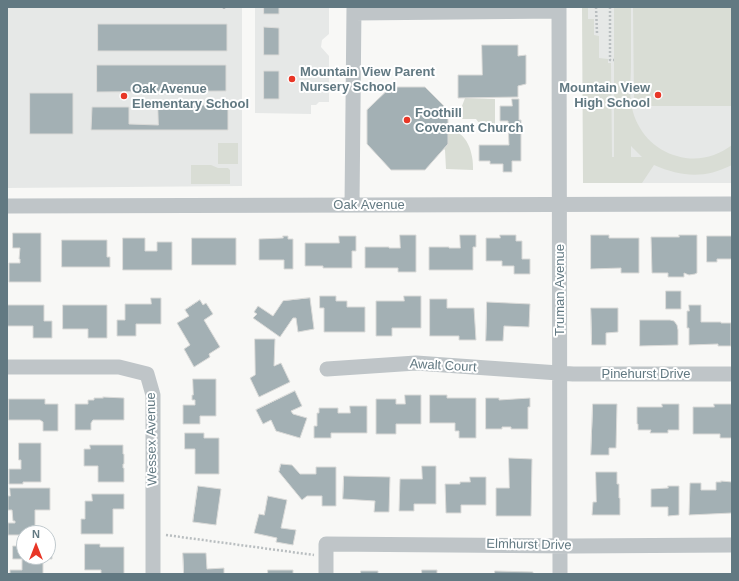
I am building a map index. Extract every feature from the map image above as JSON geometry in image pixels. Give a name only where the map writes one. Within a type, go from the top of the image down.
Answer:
[{"type":"street","points":[[352,205],[354,10],[560,9]]},
{"type":"street","name":"Truman Avenue","points":[[560,9],[560,574]]},
{"type":"street","name":"Oak Avenue","points":[[7,206],[732,204]]},
{"type":"street","name":"Awalt Court","points":[[327,369],[416,363],[560,373]]},
{"type":"street","name":"Wessex Avenue","points":[[7,367],[119,366],[147,374],[153,395],[154,574]]},
{"type":"street","name":"Pinehurst Drive","points":[[560,373],[732,374]]},
{"type":"street","name":"Elmhurst Drive","points":[[326,550],[732,545]]},
{"type":"street","points":[[326,550],[326,574]]},
{"type":"path","points":[[596,7],[597,33]]},
{"type":"path","points":[[610,7],[610,60],[614,60]]},
{"type":"path","points":[[153,533],[326,550]]},
{"type":"shaded area","name":"Oak Avenue Elementary School","points":[[7,7],[242,7],[242,186],[7,188]]},
{"type":"shaded area","name":"Mountain View Parent Nursery School","points":[[255,7],[329,7],[329,34],[322,40],[321,47],[329,56],[329,102],[319,102],[316,105],[311,105],[311,114],[255,113]]},
{"type":"shaded area","points":[[582,7],[588,7],[588,19],[594,19],[594,35],[599,36],[599,58],[608,59],[608,63],[611,63],[612,157],[614,157],[614,7],[631,7],[631,97],[634,116],[642,132],[661,149],[684,158],[706,157],[719,153],[732,145],[732,165],[712,173],[693,175],[674,172],[654,165],[642,183],[583,183]],"holes":[[[631,146],[642,157],[631,157]]]},
{"type":"shaded area","name":"Mountain View High School","points":[[583,7],[732,7],[732,183],[583,183]]},
{"type":"shaded area","points":[[633,7],[732,7],[732,106],[645,106],[645,103],[634,103]]},
{"type":"shaded area","points":[[465,98],[495,99],[495,127],[482,127],[476,119],[462,119],[462,106]]},
{"type":"shaded area","points":[[448,130],[455,131],[465,138],[471,150],[473,170],[446,169],[444,149],[448,144]]},
{"type":"shaded area","points":[[218,143],[238,143],[238,164],[218,164]]},
{"type":"shaded area","points":[[191,165],[211,165],[218,168],[228,168],[230,170],[230,184],[191,184]]},
{"type":"building","points":[[264,7],[279,7],[279,14],[264,14]]},
{"type":"building","points":[[98,24],[227,24],[227,51],[98,51]]},
{"type":"building","points":[[264,27],[279,28],[279,55],[264,55]]},
{"type":"building","points":[[482,45],[518,45],[518,56],[526,55],[526,84],[518,86],[518,97],[458,98],[458,75],[482,75]]},
{"type":"building","points":[[97,65],[226,65],[226,91],[97,92]]},
{"type":"building","points":[[264,71],[279,71],[279,99],[264,99]]},
{"type":"building","name":"Foothill Covenant Church","points":[[391,87],[425,87],[448,110],[448,144],[425,170],[391,170],[367,144],[367,110]]},
{"type":"building","points":[[30,93],[73,93],[73,134],[30,134]]},
{"type":"building","points":[[512,99],[519,99],[519,120],[521,120],[521,161],[512,161],[512,172],[503,172],[503,164],[490,164],[490,161],[479,161],[479,145],[509,145],[508,121],[500,121],[500,106],[512,106]]},
{"type":"building","points":[[158,105],[228,105],[228,130],[91,130],[92,107],[129,107],[129,124],[158,125]]},
{"type":"building","points":[[13,233],[41,233],[41,282],[9,282],[9,263],[20,263],[20,248],[13,248]]},
{"type":"building","points":[[400,235],[416,235],[416,272],[398,272],[398,268],[365,268],[365,247],[400,248]]},
{"type":"building","points":[[460,235],[476,235],[476,247],[473,247],[473,270],[429,270],[429,247],[460,248]]},
{"type":"building","points":[[500,235],[516,235],[516,241],[522,241],[522,259],[530,259],[530,274],[514,274],[514,266],[502,266],[502,261],[486,261],[486,238],[500,238]]},
{"type":"building","points":[[591,235],[609,235],[609,238],[639,238],[639,273],[621,273],[621,268],[591,269]]},
{"type":"building","points":[[679,235],[697,235],[697,273],[689,275],[684,273],[684,277],[668,277],[668,273],[652,273],[651,237],[679,237]]},
{"type":"building","points":[[283,236],[288,236],[288,239],[293,239],[293,269],[284,269],[284,260],[259,260],[259,239],[283,238]]},
{"type":"building","points":[[339,236],[356,236],[356,251],[352,251],[352,268],[323,268],[323,266],[305,266],[305,243],[339,243]]},
{"type":"building","points":[[707,236],[732,236],[732,259],[717,259],[717,262],[707,262]]},
{"type":"building","points":[[123,238],[145,238],[145,251],[157,251],[157,242],[172,242],[172,270],[123,270]]},
{"type":"building","points":[[192,238],[236,238],[236,265],[192,265]]},
{"type":"building","points":[[62,240],[107,240],[107,257],[110,257],[110,267],[62,267]]},
{"type":"building","points":[[666,291],[681,291],[681,309],[666,309]]},
{"type":"building","points":[[320,296],[336,296],[336,301],[347,301],[347,307],[365,307],[365,332],[324,332],[324,308],[320,308]]},
{"type":"building","points":[[404,296],[421,296],[421,328],[392,328],[392,336],[376,336],[376,301],[404,301]]},
{"type":"building","points":[[151,298],[161,298],[161,324],[136,324],[136,336],[117,336],[117,320],[125,320],[125,304],[151,304]]},
{"type":"building","points":[[310,298],[314,329],[298,332],[296,318],[293,318],[280,337],[253,318],[257,314],[254,312],[258,306],[273,316],[283,301]]},
{"type":"building","points":[[430,299],[447,299],[447,308],[474,308],[476,340],[459,340],[459,336],[430,336]]},
{"type":"building","points":[[200,300],[203,305],[206,303],[213,314],[204,320],[220,347],[209,354],[210,357],[194,367],[184,349],[190,345],[177,323],[189,316],[185,310]]},
{"type":"building","points":[[487,302],[530,304],[529,327],[504,326],[503,341],[486,341]]},
{"type":"building","points":[[8,305],[44,305],[44,321],[52,321],[52,338],[33,338],[33,326],[8,326]]},
{"type":"building","points":[[63,305],[107,305],[107,338],[88,338],[88,329],[63,329]]},
{"type":"building","points":[[689,305],[701,305],[701,322],[731,323],[731,346],[718,346],[718,344],[689,345],[687,311],[689,311]]},
{"type":"building","points":[[591,308],[618,308],[618,332],[606,333],[606,345],[592,345]]},
{"type":"building","points":[[640,320],[674,321],[678,330],[678,345],[640,346]]},
{"type":"building","points":[[255,339],[275,339],[274,366],[281,363],[290,382],[259,397],[250,378],[255,375]]},
{"type":"building","points":[[193,379],[216,379],[216,416],[200,416],[200,424],[183,424],[183,405],[195,405],[195,400],[192,400]]},
{"type":"building","points":[[295,391],[302,406],[291,411],[293,414],[307,418],[300,438],[276,431],[271,420],[263,424],[256,410]]},
{"type":"building","points":[[405,395],[421,395],[421,424],[396,424],[396,434],[376,434],[376,399],[396,399],[396,404],[405,404]]},
{"type":"building","points":[[430,395],[447,395],[447,398],[476,398],[476,438],[459,438],[459,431],[455,431],[455,423],[430,423]]},
{"type":"building","points":[[103,397],[124,398],[124,420],[93,420],[91,423],[91,430],[75,430],[75,404],[88,404],[88,400]]},
{"type":"building","points":[[486,398],[499,398],[499,400],[530,398],[530,407],[528,407],[528,429],[511,429],[511,427],[502,427],[502,429],[486,429]]},
{"type":"building","points":[[9,399],[45,399],[45,404],[58,404],[58,431],[43,431],[43,422],[40,420],[9,420]]},
{"type":"building","points":[[593,404],[617,404],[616,448],[609,448],[609,455],[591,455]]},
{"type":"building","points":[[662,404],[679,404],[679,430],[668,430],[668,433],[650,433],[651,430],[638,430],[637,407],[662,407]]},
{"type":"building","points":[[714,404],[732,404],[732,438],[720,438],[720,434],[693,434],[693,407],[714,407]]},
{"type":"building","points":[[350,406],[367,406],[367,433],[331,433],[331,438],[314,438],[314,426],[317,426],[317,413],[319,413],[319,408],[338,408],[338,413],[350,413]]},
{"type":"building","points":[[185,433],[204,433],[204,438],[219,438],[219,474],[195,474],[195,449],[185,449]]},
{"type":"building","points":[[19,443],[41,443],[41,482],[9,484],[9,469],[21,469],[21,460],[19,460]]},
{"type":"building","points":[[90,445],[123,445],[124,482],[98,482],[98,466],[84,466],[84,449],[90,449]]},
{"type":"building","points":[[509,458],[532,459],[531,516],[496,516],[496,488],[509,488]]},
{"type":"building","points":[[281,464],[292,465],[300,474],[316,474],[316,467],[336,467],[336,506],[322,506],[322,496],[307,496],[302,500],[279,472]]},
{"type":"building","points":[[422,466],[436,466],[436,504],[414,504],[414,511],[399,511],[400,479],[422,479]]},
{"type":"building","points":[[596,472],[617,472],[620,515],[592,515],[593,502],[596,502]]},
{"type":"building","points":[[344,476],[390,477],[389,512],[374,512],[375,501],[343,499]]},
{"type":"building","points":[[470,477],[486,477],[486,505],[461,505],[461,513],[446,513],[445,484],[470,482]]},
{"type":"building","points":[[716,482],[732,482],[732,513],[689,515],[690,483],[701,483],[701,490],[716,490]]},
{"type":"building","points":[[198,486],[221,489],[216,525],[193,522]]},
{"type":"building","points":[[668,486],[679,486],[679,515],[668,516],[668,507],[651,507],[651,489],[668,488]]},
{"type":"building","points":[[10,488],[50,488],[50,510],[35,510],[35,525],[16,525],[16,535],[8,535],[8,523],[15,523],[15,521],[13,521],[12,510],[8,510],[8,496],[10,496]]},
{"type":"building","points":[[92,494],[124,494],[124,509],[113,509],[113,534],[81,534],[81,519],[85,519],[85,501],[92,501]]},
{"type":"building","points":[[268,496],[287,500],[281,528],[296,530],[293,545],[276,542],[277,538],[254,533],[259,514],[264,515]]},
{"type":"building","points":[[85,544],[100,544],[100,547],[124,547],[124,574],[101,574],[101,570],[85,570]]},
{"type":"building","points":[[13,546],[16,546],[16,559],[13,559]]},
{"type":"building","points":[[183,553],[206,553],[207,569],[224,568],[224,574],[184,574]]},
{"type":"building","points":[[22,565],[43,565],[43,574],[10,574],[10,570],[22,570]]},
{"type":"building","points":[[268,570],[293,570],[293,574],[268,574]]},
{"type":"building","points":[[422,570],[437,570],[437,574],[422,574]]},
{"type":"building","points":[[361,571],[378,571],[378,574],[361,574]]},
{"type":"building","points":[[495,571],[533,572],[533,574],[495,574]]},
{"type":"place","name":"Mountain View Parent Nursery School","points":[[292,79]]},
{"type":"place","name":"Mountain View High School","points":[[658,95]]},
{"type":"place","name":"Oak Avenue Elementary School","points":[[124,96]]},
{"type":"place","name":"Foothill Covenant Church","points":[[407,120]]}]
